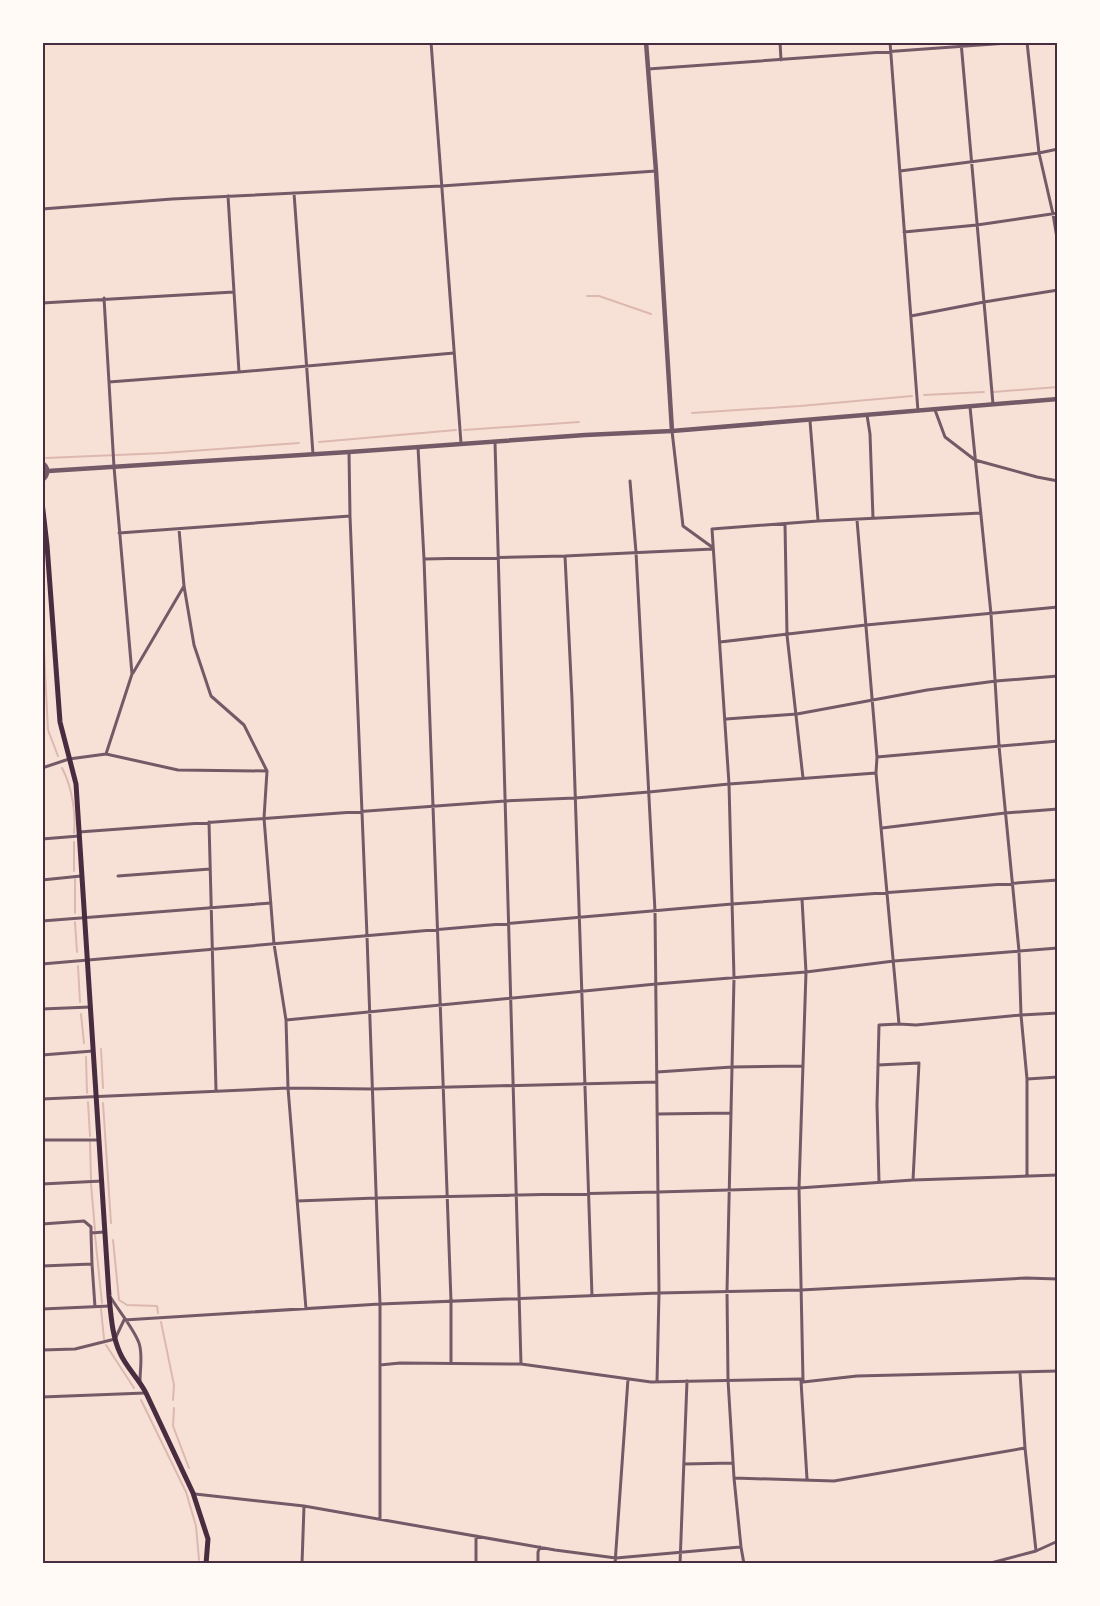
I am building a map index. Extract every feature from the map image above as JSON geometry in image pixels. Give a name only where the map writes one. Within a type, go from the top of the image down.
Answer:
[{"type":"main road","points":[[42,502],[60,722],[76,784],[109,1296],[115,1339],[120,1354],[140,1381],[193,1493],[208,1539],[206,1564]]},
{"type":"street","points":[[431,42],[461,443]]},
{"type":"street","points":[[646,42],[672,431],[683,526],[714,549]]},
{"type":"street","points":[[780,42],[782,60]]},
{"type":"street","points":[[890,42],[918,411]]},
{"type":"street","points":[[648,69],[891,52],[961,44],[1025,42],[1039,153],[1056,214],[1058,244]]},
{"type":"street","points":[[961,44],[993,404]]},
{"type":"street","points":[[900,171],[1039,153],[1058,148]]},
{"type":"street","points":[[42,209],[172,199],[441,186],[656,171]]},
{"type":"street","points":[[294,193],[313,454]]},
{"type":"street","points":[[228,196],[239,372]]},
{"type":"street","points":[[904,232],[1056,214]]},
{"type":"street","points":[[911,316],[1058,290]]},
{"type":"street","points":[[42,303],[234,292]]},
{"type":"street","points":[[104,298],[114,467],[132,674]]},
{"type":"street","points":[[109,382],[454,353]]},
{"type":"street","points":[[48,471],[672,431],[1058,399]]},
{"type":"street","points":[[970,407],[991,614],[999,746],[1019,951],[1021,1015],[1027,1079],[1027,1176]]},
{"type":"street","points":[[934,410],[945,437],[975,460],[1058,481]]},
{"type":"street","points":[[867,415],[870,434],[873,519]]},
{"type":"street","points":[[810,420],[818,521]]},
{"type":"street","points":[[495,441],[521,1364]]},
{"type":"street","points":[[418,447],[451,1301],[451,1362]]},
{"type":"street","points":[[349,452],[380,1304],[380,1520]]},
{"type":"street","points":[[42,463],[48,471],[42,480]]},
{"type":"street","points":[[630,481],[636,552],[655,911],[659,1293],[657,1382]]},
{"type":"street","points":[[744,1564],[734,1478],[729,1380],[727,1291],[734,978],[726,719],[712,529],[981,513]]},
{"type":"street","points":[[119,533],[350,516]]},
{"type":"street","points":[[856,520],[899,1024]]},
{"type":"street","points":[[785,524],[787,635],[803,778]]},
{"type":"street","points":[[179,529],[184,586],[194,645],[212,696],[244,725],[267,771],[264,818],[274,944],[286,1020],[288,1088],[306,1309]]},
{"type":"street","points":[[424,559],[565,556],[714,549]]},
{"type":"street","points":[[565,556],[592,1296]]},
{"type":"street","points":[[106,754],[132,674],[184,586]]},
{"type":"street","points":[[720,642],[866,625],[1058,607]]},
{"type":"street","points":[[726,719],[797,714],[927,690],[1058,676]]},
{"type":"street","points":[[877,757],[1058,741]]},
{"type":"street","points":[[42,768],[69,759],[106,754],[178,770],[267,771]]},
{"type":"street","points":[[42,839],[209,822],[575,798],[876,773]]},
{"type":"street","points":[[882,828],[1058,809]]},
{"type":"street","points":[[209,822],[216,1091]]},
{"type":"street","points":[[118,876],[210,869]]},
{"type":"street","points":[[42,880],[81,876]]},
{"type":"street","points":[[42,964],[732,904],[1058,880]]},
{"type":"street","points":[[802,900],[806,972],[799,1188],[802,1380],[807,1479]]},
{"type":"street","points":[[42,921],[271,903]]},
{"type":"street","points":[[286,1020],[1058,948]]},
{"type":"street","points":[[42,1009],[90,1007]]},
{"type":"street","points":[[879,1182],[879,1025],[916,1025],[1058,1013]]},
{"type":"street","points":[[42,1055],[93,1051]]},
{"type":"street","points":[[878,1065],[919,1063],[913,1180]]},
{"type":"street","points":[[657,1072],[732,1067],[803,1066]]},
{"type":"street","points":[[1027,1079],[1058,1077]]},
{"type":"street","points":[[42,1099],[288,1088],[373,1089],[657,1082]]},
{"type":"street","points":[[657,1114],[732,1113]]},
{"type":"street","points":[[42,1140],[99,1140]]},
{"type":"street","points":[[297,1201],[799,1188],[913,1180],[1058,1175]]},
{"type":"street","points":[[42,1184],[102,1181]]},
{"type":"street","points":[[42,1224],[84,1221],[91,1227],[95,1307]]},
{"type":"street","points":[[91,1233],[105,1232]]},
{"type":"street","points":[[42,1266],[93,1264]]},
{"type":"street","points":[[124,1320],[380,1304],[801,1290],[1026,1278],[1058,1279]]},
{"type":"street","points":[[109,1296],[139,1342],[140,1381]]},
{"type":"street","points":[[42,1309],[110,1306]]},
{"type":"street","points":[[42,1350],[75,1349],[115,1339],[124,1320]]},
{"type":"street","points":[[380,1365],[451,1362],[521,1364],[657,1382],[802,1380],[857,1376],[1058,1371]]},
{"type":"street","points":[[1020,1373],[1036,1551]]},
{"type":"street","points":[[615,1564],[628,1379]]},
{"type":"street","points":[[680,1564],[687,1381]]},
{"type":"street","points":[[42,1397],[146,1393]]},
{"type":"street","points":[[734,1478],[834,1481],[1025,1448]]},
{"type":"street","points":[[684,1464],[734,1463]]},
{"type":"street","points":[[193,1493],[304,1506],[616,1558],[741,1547]]},
{"type":"street","points":[[302,1564],[304,1506]]},
{"type":"street","points":[[476,1536],[476,1564]]},
{"type":"street","points":[[987,1564],[1036,1551],[1058,1541]]},
{"type":"street","points":[[538,1564],[540,1547]]},
{"type":"waterway","points":[[587,296],[599,296],[651,314]]},
{"type":"waterway","points":[[993,392],[1058,387]]},
{"type":"waterway","points":[[924,395],[984,392]]},
{"type":"waterway","points":[[692,413],[912,396]]},
{"type":"waterway","points":[[464,430],[579,422]]},
{"type":"waterway","points":[[319,442],[456,430]]},
{"type":"waterway","points":[[46,458],[164,453],[299,443]]},
{"type":"waterway","points":[[42,612],[48,730],[58,756]]},
{"type":"waterway","points":[[62,768],[72,800],[74,833]]},
{"type":"waterway","points":[[74,842],[74,871]]},
{"type":"waterway","points":[[75,879],[75,913]]},
{"type":"waterway","points":[[75,922],[77,952]]},
{"type":"waterway","points":[[78,966],[80,1002]]},
{"type":"waterway","points":[[81,1014],[84,1043]]},
{"type":"waterway","points":[[101,1049],[103,1088]]},
{"type":"waterway","points":[[86,1057],[87,1093]]},
{"type":"waterway","points":[[88,1102],[90,1136]]},
{"type":"waterway","points":[[103,1103],[111,1223]]},
{"type":"waterway","points":[[90,1142],[91,1180]]},
{"type":"waterway","points":[[91,1184],[95,1230]]},
{"type":"waterway","points":[[95,1235],[102,1303]]},
{"type":"waterway","points":[[113,1240],[119,1300],[127,1305],[157,1306],[158,1313]]},
{"type":"waterway","points":[[101,1309],[104,1339]]},
{"type":"waterway","points":[[161,1322],[174,1385],[173,1400]]},
{"type":"waterway","points":[[106,1345],[134,1388]]},
{"type":"waterway","points":[[141,1400],[186,1492],[196,1526],[199,1560]]},
{"type":"waterway","points":[[174,1408],[173,1426],[189,1468]]}]
